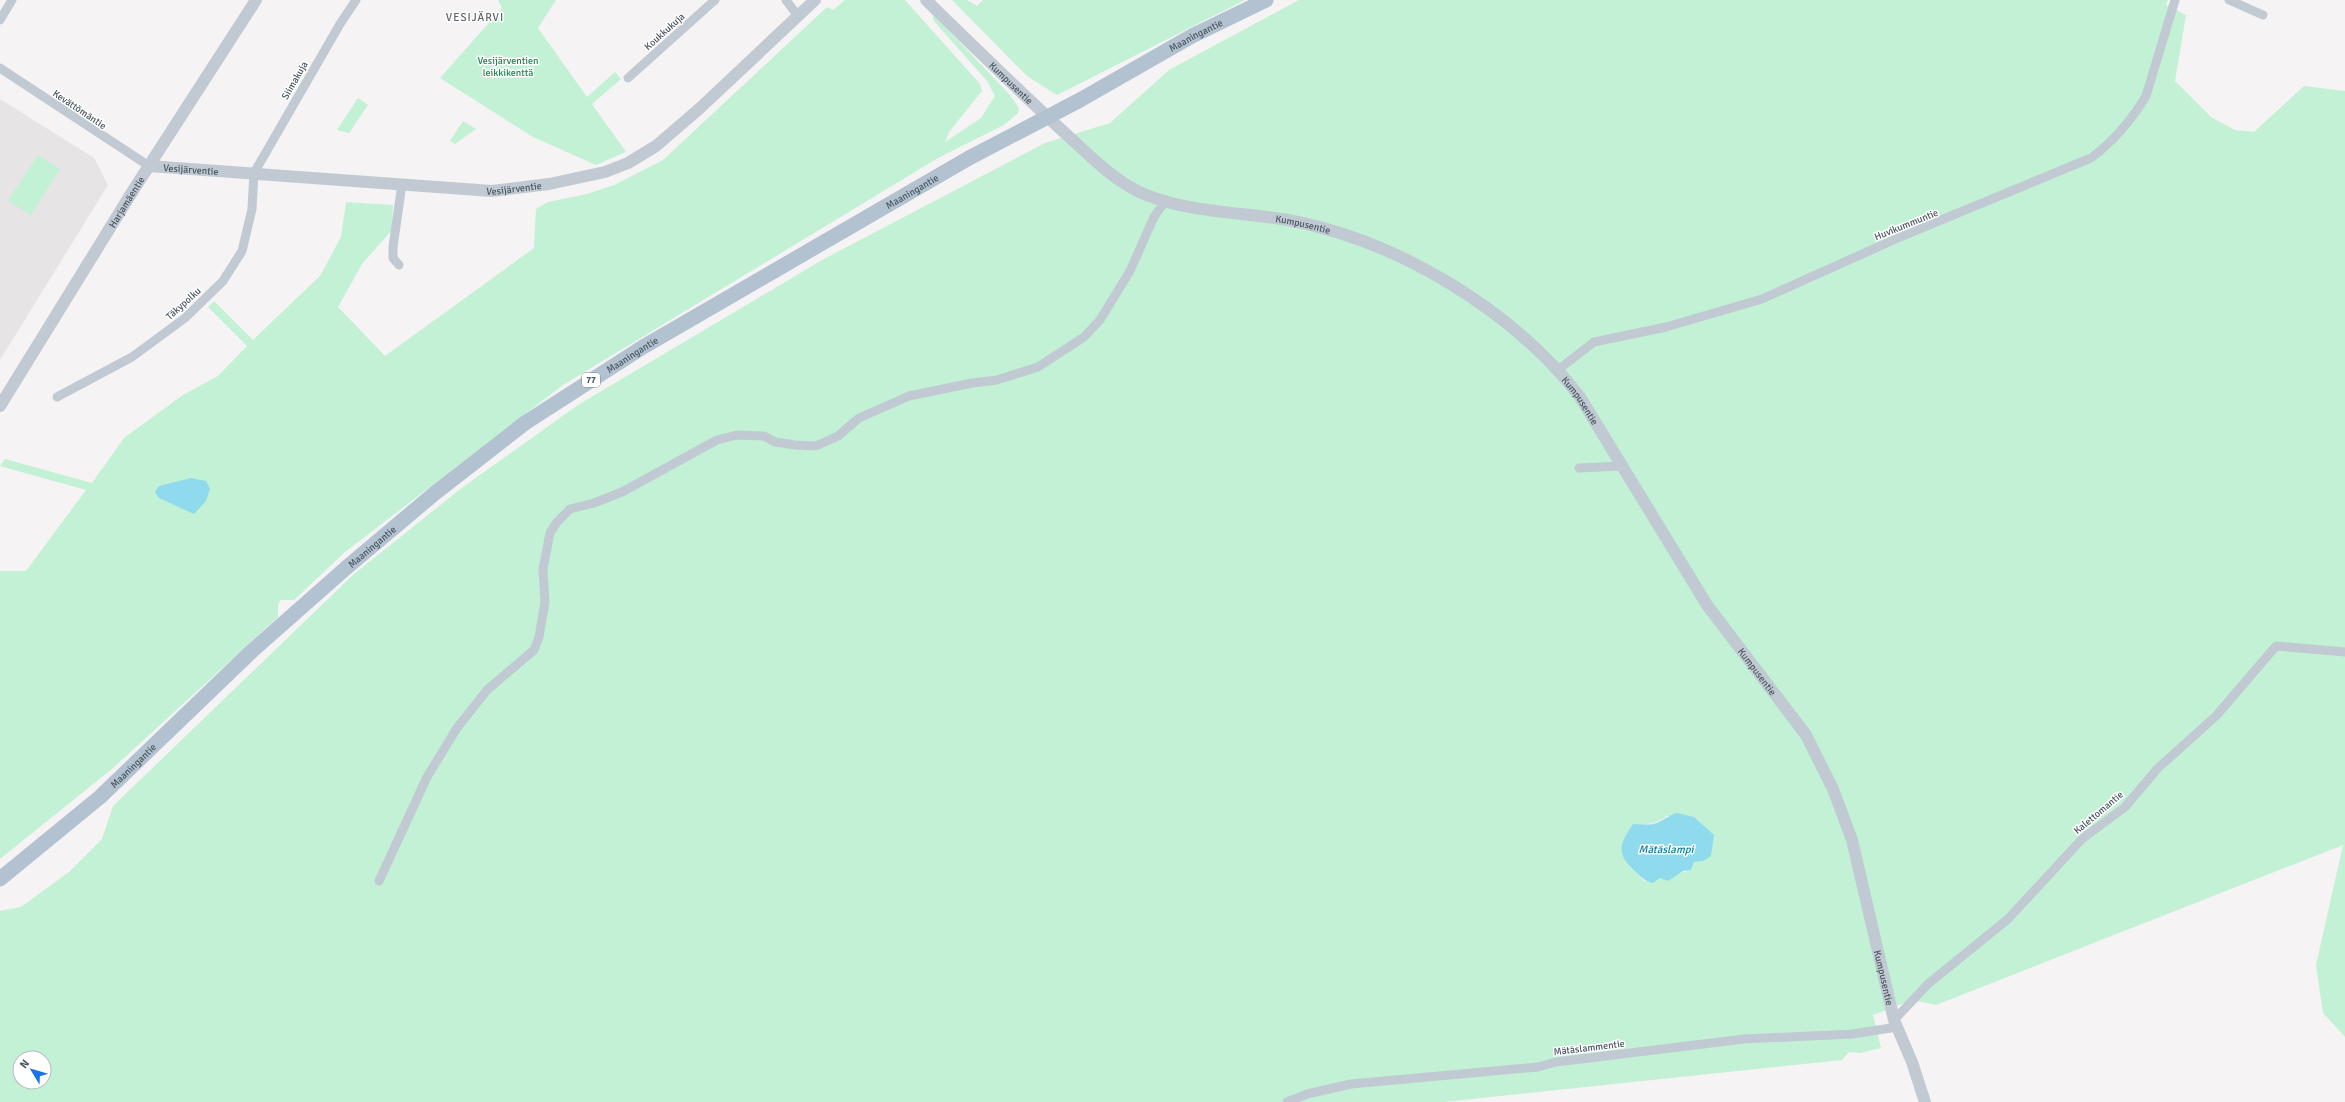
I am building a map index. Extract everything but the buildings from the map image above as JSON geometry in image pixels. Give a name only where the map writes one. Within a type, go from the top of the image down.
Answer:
[{"type":"main road","name":"Maaningantie","points":[[0,879],[100,797],[252,651],[346,568],[435,493],[525,423],[643,347],[969,158],[1048,117],[1192,36],[1266,0]]},
{"type":"street","points":[[0,20],[12,0]]},
{"type":"street","name":"Harjamäentie","points":[[0,406],[149,166],[256,0]]},
{"type":"street","name":"Siimakuja","points":[[254,173],[337,29],[356,0]]},
{"type":"street","name":"Koukkukuja","points":[[628,78],[715,0]]},
{"type":"street","points":[[786,0],[798,16]]},
{"type":"street","name":"Vesijärventie","points":[[149,166],[492,191],[549,184],[605,172],[628,163],[656,146],[699,109],[815,0]]},
{"type":"street","name":"Kumpusentie","points":[[926,0],[1103,168],[1143,194],[1200,209],[1287,220],[1322,228],[1388,252],[1428,272],[1509,324],[1559,370],[1580,396],[1707,605],[1806,735],[1830,782],[1852,840],[1895,1024],[1912,1062],[1925,1102]]},
{"type":"street","name":"Huvikummuntie","points":[[1559,370],[1594,342],[1666,327],[1762,298],[1900,237],[2091,158],[2111,144],[2146,96],[2175,0]]},
{"type":"street","points":[[2228,0],[2263,15]]},
{"type":"street","name":"Kevättömäntie","points":[[0,68],[149,166]]},
{"type":"street","name":"Täkypolku","points":[[57,397],[132,357],[185,318],[223,280],[242,251],[252,208],[254,173]]},
{"type":"street","points":[[399,265],[393,258],[393,247],[402,184]]},
{"type":"street","points":[[379,881],[427,777],[457,728],[487,690],[534,650],[539,637],[545,602],[543,569],[550,533],[557,522],[570,509],[594,503],[622,492],[717,440],[737,435],[764,436],[775,442],[795,446],[816,446],[838,436],[859,418],[909,396],[972,383],[997,380],[1038,367],[1084,337],[1100,320],[1130,271],[1154,217],[1166,200]]},
{"type":"street","points":[[1579,468],[1622,466]]},
{"type":"street","name":"Kalettomantie","points":[[1895,1024],[1928,984],[2008,919],[2082,839],[2125,807],[2158,768],[2216,716],[2276,646],[2345,652]]},
{"type":"street","name":"Mätäslammentie","points":[[1287,1102],[1307,1094],[1351,1084],[1538,1067],[1556,1062],[1744,1039],[1853,1034],[1895,1024]]},
{"type":"shaded area","points":[[0,99],[94,158],[108,185],[0,360]]},
{"type":"green space","name":"Vesijärventien leikkikenttä","points":[[498,0],[556,0],[538,28],[587,97],[615,72],[621,79],[592,104],[626,152],[596,165],[533,137],[440,78],[502,8]]},
{"type":"green space","points":[[845,0],[905,0],[980,84],[982,91],[949,132],[945,142],[981,118],[995,96],[987,81],[933,20],[933,14],[1009,94],[1019,108],[1018,113],[1004,125],[938,158],[563,385],[345,552],[294,600],[281,600],[278,604],[278,617],[113,768],[0,859],[0,571],[26,571],[86,490],[0,466],[5,459],[92,483],[124,438],[183,395],[218,376],[247,346],[208,307],[214,301],[253,340],[320,276],[341,237],[346,202],[393,205],[392,230],[362,264],[338,307],[385,356],[534,248],[536,209],[548,202],[587,194],[614,185],[663,160],[827,7],[833,10]]},
{"type":"green space","points":[[952,0],[967,0],[977,6],[983,0],[1245,0],[1057,95],[1027,76]]},
{"type":"green space","points":[[1299,0],[2168,0],[2166,5],[2186,15],[2175,81],[2211,117],[2235,130],[2254,132],[2304,86],[2345,91],[2345,1037],[2323,1013],[2316,965],[2343,845],[1936,1005],[1912,1000],[1873,1015],[1881,1048],[1860,1053],[1849,1052],[1842,1060],[1444,1102],[0,1102],[0,911],[21,907],[69,872],[102,839],[113,806],[354,574],[463,487],[578,405],[822,260],[1045,143],[1110,123],[1169,70]],"holes":[[[1667,816],[1694,817],[1701,823],[1703,861],[1694,862],[1691,870],[1644,881],[1626,860],[1622,850],[1626,835],[1633,824],[1647,824],[1659,821]]]},
{"type":"green space","points":[[358,98],[368,105],[349,133],[337,130]]},
{"type":"green space","points":[[463,121],[476,129],[455,144],[450,141]]},
{"type":"green space","points":[[38,155],[60,169],[31,215],[8,201]]},
{"type":"water","points":[[191,478],[206,481],[210,489],[206,501],[194,514],[159,498],[155,492],[159,486]]},
{"type":"water","name":"Mätäslampi","points":[[1677,813],[1694,817],[1714,835],[1711,856],[1703,861],[1694,862],[1691,870],[1683,871],[1668,881],[1660,878],[1653,883],[1644,879],[1625,860],[1622,850],[1624,838],[1633,824],[1653,824]]},
{"type":"district","name":"VESIJÄRVI","points":[[475,17]]}]
